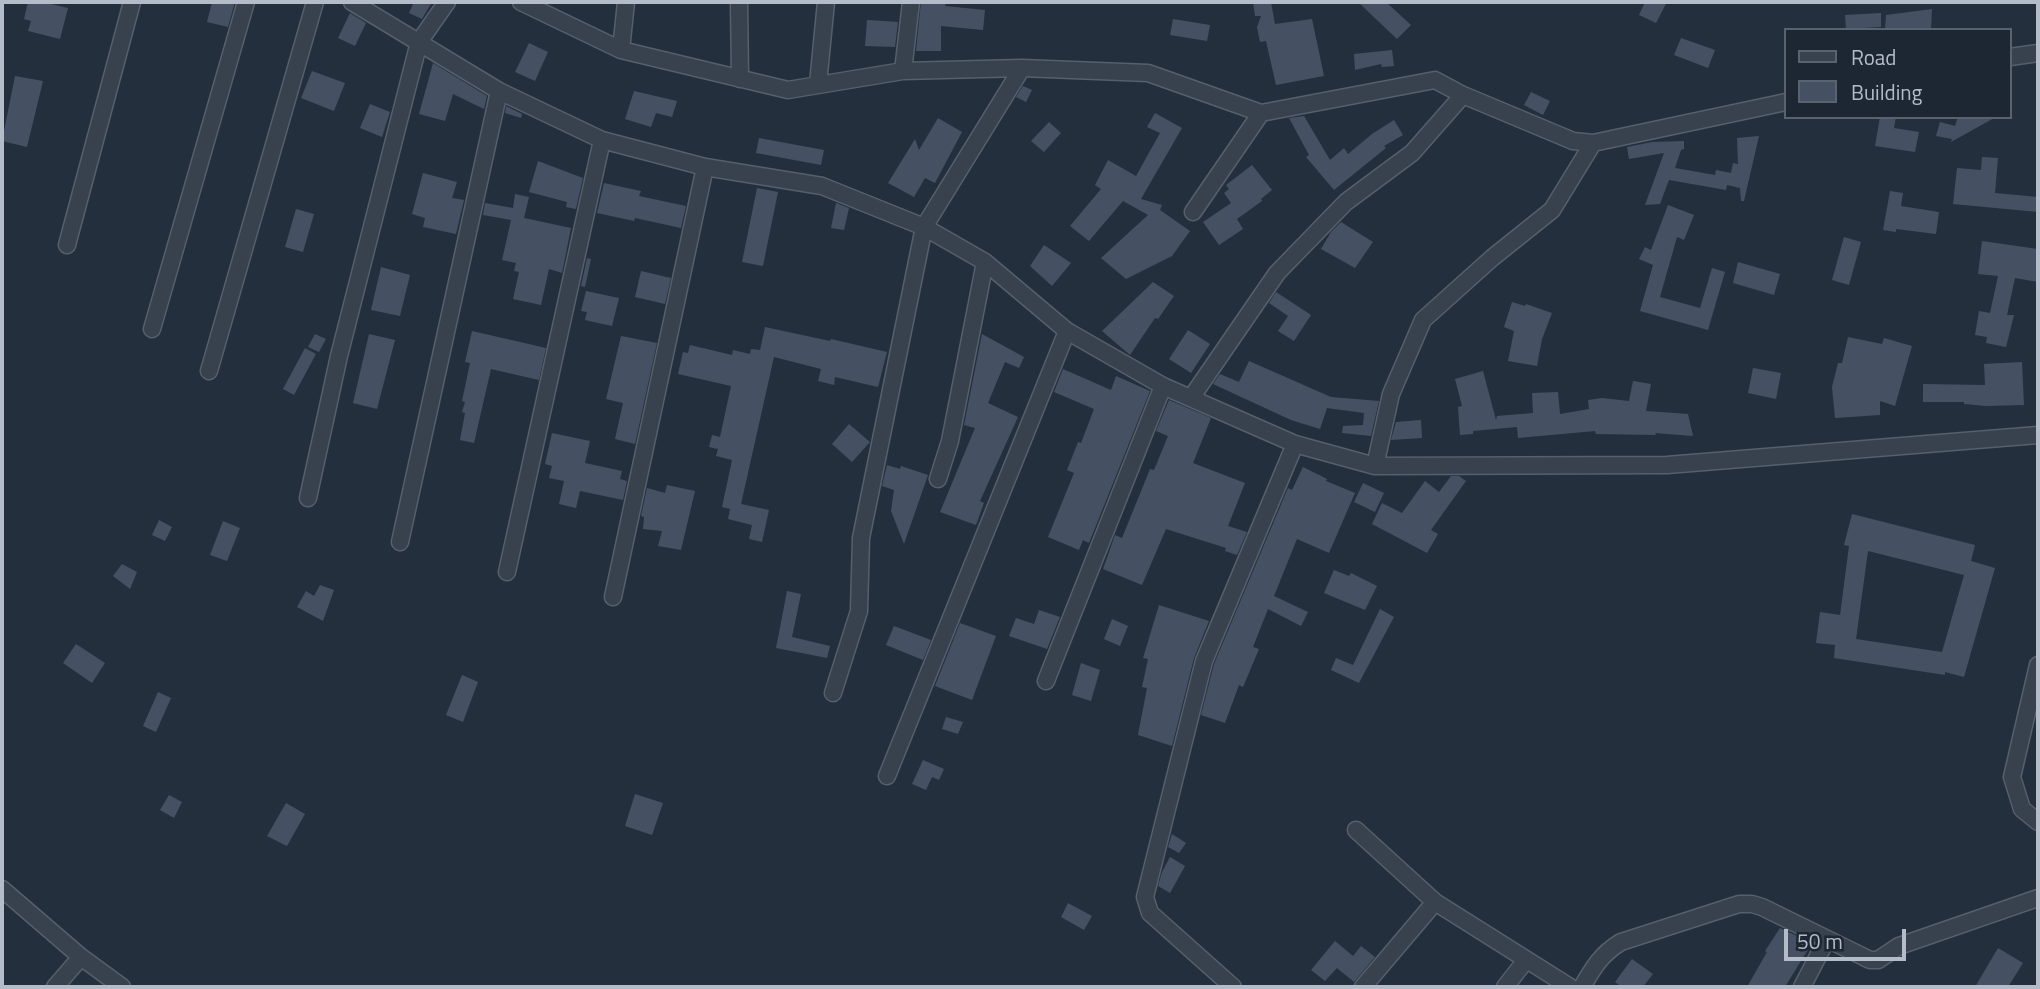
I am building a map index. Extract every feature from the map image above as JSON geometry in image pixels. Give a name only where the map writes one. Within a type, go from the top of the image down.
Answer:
[{"type":"street","points":[[66,245],[132,2]]},
{"type":"street","points":[[152,329],[246,2]]},
{"type":"street","points":[[209,371],[315,2]]},
{"type":"street","points":[[352,2],[375,8],[419,43],[499,91],[601,140],[705,167],[822,186],[924,227],[985,262],[1067,331],[1163,386],[1295,444],[1375,466],[1667,466],[2038,435]]},
{"type":"street","points":[[308,498],[339,356],[419,43],[447,2]]},
{"type":"street","points":[[521,2],[621,50],[788,90],[903,71],[1022,68],[1148,73],[1261,113],[1435,80],[1463,95],[1573,141],[1593,144],[1784,102]]},
{"type":"street","points":[[621,50],[626,2]]},
{"type":"street","points":[[739,2],[740,79]]},
{"type":"street","points":[[818,84],[826,2]]},
{"type":"street","points":[[903,71],[911,2]]},
{"type":"street","points":[[2012,57],[2038,53]]},
{"type":"street","points":[[833,693],[859,611],[861,538],[924,227],[1022,68]]},
{"type":"street","points":[[400,542],[499,91]]},
{"type":"street","points":[[1191,398],[1277,274],[1346,202],[1412,153],[1463,95]]},
{"type":"street","points":[[1193,212],[1261,113]]},
{"type":"street","points":[[507,572],[601,140]]},
{"type":"street","points":[[1375,466],[1391,394],[1423,320],[1492,258],[1552,210],[1593,144]]},
{"type":"street","points":[[613,597],[705,167]]},
{"type":"street","points":[[938,479],[950,441],[985,262]]},
{"type":"street","points":[[887,776],[1067,331]]},
{"type":"street","points":[[1046,681],[1163,386]]},
{"type":"street","points":[[1233,987],[1150,914],[1145,897],[1204,661],[1295,444]]},
{"type":"street","points":[[2038,664],[2012,777],[2022,809],[2038,822]]},
{"type":"street","points":[[1356,830],[1435,902],[1570,987]]},
{"type":"street","points":[[2,889],[81,957],[122,987]]},
{"type":"street","points":[[1582,987],[1596,961],[1621,942],[1738,904],[1762,907],[1870,960],[1878,960],[1899,946],[2038,898]]},
{"type":"street","points":[[1363,987],[1435,902]]},
{"type":"street","points":[[1802,987],[1827,939]]},
{"type":"street","points":[[55,987],[81,957]]},
{"type":"street","points":[[1505,987],[1526,960]]},
{"type":"building","points":[[28,2],[43,2],[68,8],[60,39],[28,31],[31,21],[24,19]]},
{"type":"building","points":[[212,2],[235,2],[228,27],[207,22]]},
{"type":"building","points":[[414,2],[432,2],[422,19],[409,13]]},
{"type":"building","points":[[921,2],[946,3],[945,6],[985,10],[983,30],[941,26],[941,51],[916,51]]},
{"type":"building","points":[[1253,2],[1271,2],[1275,24],[1312,19],[1324,76],[1276,85],[1266,41],[1260,42],[1257,27],[1261,16],[1255,16]]},
{"type":"building","points":[[1358,2],[1386,2],[1411,25],[1397,39]]},
{"type":"building","points":[[1645,2],[1667,2],[1656,23],[1639,15]]},
{"type":"building","points":[[1932,9],[1931,28],[1885,28],[1886,15]]},
{"type":"building","points":[[350,13],[366,23],[355,46],[338,38]]},
{"type":"building","points":[[1881,13],[1881,27],[1846,28],[1845,15]]},
{"type":"building","points":[[1173,19],[1210,25],[1207,41],[1170,35]]},
{"type":"building","points":[[867,20],[898,22],[895,47],[865,46]]},
{"type":"building","points":[[1681,38],[1715,50],[1708,68],[1674,55]]},
{"type":"building","points":[[529,43],[548,52],[535,81],[515,72]]},
{"type":"building","points":[[1392,50],[1394,66],[1382,67],[1381,64],[1355,70],[1354,54]]},
{"type":"building","points":[[433,63],[487,96],[484,109],[453,94],[445,121],[419,114]]},
{"type":"building","points":[[312,71],[345,83],[334,111],[301,98]]},
{"type":"building","points":[[15,76],[43,81],[27,147],[2,141]]},
{"type":"building","points":[[1023,86],[1032,90],[1026,102],[1016,97]]},
{"type":"building","points":[[634,91],[677,101],[672,117],[656,113],[651,127],[625,119]]},
{"type":"building","points":[[1531,92],[1550,101],[1543,115],[1524,105]]},
{"type":"building","points":[[370,104],[390,112],[382,137],[360,128]]},
{"type":"building","points":[[506,106],[522,114],[521,118],[505,113]]},
{"type":"building","points":[[1155,113],[1182,128],[1141,199],[1162,205],[1160,210],[1190,231],[1172,256],[1126,279],[1101,258],[1148,215],[1123,201],[1089,241],[1070,226],[1101,189],[1095,185],[1108,160],[1136,176],[1160,133],[1147,127]]},
{"type":"building","points":[[1304,116],[1330,160],[1344,148],[1348,154],[1394,120],[1403,135],[1384,146],[1386,148],[1334,190],[1306,157],[1309,155],[1289,118]]},
{"type":"building","points":[[938,118],[962,132],[935,183],[925,178],[914,197],[888,183],[915,139],[919,150]]},
{"type":"building","points":[[1880,119],[1896,119],[1894,128],[1919,132],[1915,152],[1875,146]]},
{"type":"building","points":[[1957,119],[1992,119],[1951,142],[1952,139],[1936,136],[1940,122],[1955,126]]},
{"type":"building","points":[[1049,122],[1061,133],[1044,152],[1031,141]]},
{"type":"building","points":[[1759,136],[1744,201],[1741,201],[1740,188],[1727,185],[1726,190],[1669,180],[1660,204],[1645,205],[1664,153],[1629,159],[1627,147],[1652,142],[1684,141],[1684,149],[1681,150],[1675,168],[1715,175],[1716,170],[1731,173],[1733,163],[1738,164],[1737,138]]},
{"type":"building","points":[[759,138],[824,150],[821,165],[756,153]]},
{"type":"building","points":[[1982,157],[1998,158],[1995,193],[2038,197],[2038,212],[1953,204],[1957,168],[1981,170]]},
{"type":"building","points":[[538,161],[583,178],[576,209],[566,207],[567,202],[529,192]]},
{"type":"building","points":[[1252,165],[1272,190],[1237,219],[1243,229],[1219,245],[1203,222],[1231,203],[1224,193],[1229,189],[1226,185]]},
{"type":"building","points":[[423,173],[457,182],[452,198],[464,200],[456,234],[423,227],[425,218],[412,214]]},
{"type":"building","points":[[604,183],[641,191],[639,196],[686,206],[681,228],[597,213]]},
{"type":"building","points":[[757,188],[778,192],[763,266],[742,262]]},
{"type":"building","points":[[1890,191],[1903,193],[1901,206],[1939,212],[1936,234],[1883,230]]},
{"type":"building","points":[[515,194],[529,197],[524,218],[571,228],[562,273],[549,269],[541,305],[513,299],[519,272],[514,271],[516,263],[502,260],[511,220],[483,215],[485,203],[513,208]]},
{"type":"building","points":[[836,203],[849,208],[844,230],[831,228]]},
{"type":"building","points":[[1668,205],[1694,215],[1684,240],[1677,237],[1660,297],[1700,308],[1712,268],[1725,272],[1708,330],[1640,311],[1653,265],[1639,259],[1645,247],[1651,250]]},
{"type":"building","points":[[296,209],[314,214],[303,252],[285,247]]},
{"type":"building","points":[[1341,222],[1373,242],[1355,268],[1321,249]]},
{"type":"building","points":[[1844,237],[1861,242],[1849,285],[1832,280]]},
{"type":"building","points":[[1982,241],[2038,249],[2038,282],[2015,278],[2007,315],[2014,315],[2006,347],[1986,343],[1987,337],[1975,335],[1979,311],[1990,313],[1998,276],[1978,274]]},
{"type":"building","points":[[1044,245],[1071,263],[1052,286],[1030,266]]},
{"type":"building","points":[[587,258],[591,259],[585,287],[581,286]]},
{"type":"building","points":[[1738,262],[1780,274],[1774,295],[1733,283]]},
{"type":"building","points":[[381,267],[410,275],[400,316],[371,310]]},
{"type":"building","points":[[641,271],[671,278],[665,304],[635,297]]},
{"type":"building","points":[[1153,282],[1174,296],[1130,355],[1102,331]]},
{"type":"building","points":[[586,291],[619,298],[612,326],[585,320],[587,312],[581,311]]},
{"type":"building","points":[[1276,292],[1311,315],[1294,341],[1278,331],[1288,316],[1269,303]]},
{"type":"building","points":[[1512,302],[1552,313],[1542,339],[1537,366],[1508,361],[1514,331],[1504,327]]},
{"type":"building","points":[[765,327],[887,352],[878,387],[835,377],[834,385],[818,381],[821,369],[774,357],[741,504],[769,510],[762,542],[749,539],[752,525],[728,519],[730,509],[722,507],[732,460],[716,456],[718,449],[709,447],[712,435],[720,437],[731,386],[678,374],[683,352],[688,353],[690,345],[732,355],[733,350],[750,354],[751,349],[760,350]]},
{"type":"building","points":[[1188,330],[1210,344],[1191,373],[1169,359]]},
{"type":"building","points":[[472,331],[546,348],[539,380],[491,369],[474,443],[460,440],[465,413],[462,412],[465,402],[462,401],[470,363],[465,362]]},
{"type":"building","points":[[315,334],[326,339],[319,352],[308,347]]},
{"type":"building","points":[[369,334],[395,340],[377,409],[353,403]]},
{"type":"building","points":[[982,334],[1024,357],[1019,368],[1005,362],[988,403],[1018,417],[980,501],[984,503],[976,525],[940,512],[975,428],[964,425]]},
{"type":"building","points":[[621,336],[657,343],[635,444],[615,439],[623,403],[606,399]]},
{"type":"building","points":[[1848,337],[1882,344],[1884,338],[1912,346],[1895,406],[1880,401],[1880,415],[1835,418],[1832,387],[1838,363],[1842,363]]},
{"type":"building","points":[[305,348],[316,354],[294,395],[283,389]]},
{"type":"building","points":[[1249,361],[1331,397],[1379,401],[1371,436],[1342,433],[1343,426],[1363,425],[1364,413],[1327,408],[1320,429],[1291,420],[1213,384],[1220,374],[1239,382]]},
{"type":"building","points":[[2022,362],[2024,405],[1986,406],[1964,402],[1923,402],[1923,384],[1985,385],[1984,364]]},
{"type":"building","points":[[1753,368],[1781,373],[1776,399],[1748,393]]},
{"type":"building","points":[[1063,369],[1111,390],[1116,376],[1150,391],[1089,543],[1083,540],[1079,550],[1048,537],[1074,473],[1067,470],[1094,409],[1054,392]]},
{"type":"building","points":[[1483,371],[1496,420],[1497,416],[1533,413],[1532,393],[1558,392],[1560,414],[1589,409],[1588,400],[1602,398],[1629,401],[1633,381],[1651,384],[1646,411],[1688,414],[1693,436],[1655,433],[1656,435],[1596,434],[1595,431],[1518,438],[1517,427],[1473,431],[1473,434],[1460,435],[1458,407],[1462,406],[1455,379]]},
{"type":"building","points":[[1169,400],[1211,418],[1193,463],[1245,483],[1228,526],[1247,532],[1237,555],[1225,551],[1226,548],[1166,529],[1142,585],[1103,569],[1115,535],[1122,538],[1150,469],[1154,470],[1168,436],[1156,431]]},
{"type":"building","points":[[1421,420],[1422,438],[1391,440],[1396,422]]},
{"type":"building","points":[[849,424],[870,442],[852,462],[832,444]]},
{"type":"building","points":[[552,433],[590,441],[585,463],[622,471],[620,479],[627,481],[623,500],[580,491],[576,508],[559,504],[564,481],[549,478],[552,466],[545,464]]},
{"type":"building","points":[[887,465],[900,469],[901,466],[928,475],[904,544],[891,511],[894,490],[882,486]]},
{"type":"building","points":[[1303,467],[1327,479],[1326,481],[1355,493],[1329,553],[1297,539],[1274,596],[1308,612],[1301,626],[1268,609],[1253,647],[1259,649],[1243,687],[1239,685],[1225,723],[1201,715],[1214,664],[1288,488],[1292,490]]},
{"type":"building","points":[[1451,476],[1459,476],[1466,481],[1431,530],[1438,534],[1427,553],[1372,524],[1382,503],[1402,513],[1425,481],[1439,492]]},
{"type":"building","points":[[1363,483],[1384,493],[1375,512],[1354,502]]},
{"type":"building","points":[[667,485],[695,491],[681,550],[658,546],[662,531],[643,529],[644,517],[641,516],[647,488],[665,493]]},
{"type":"building","points":[[1852,514],[1975,545],[1971,561],[1995,568],[1964,677],[1945,672],[1945,675],[1834,658],[1835,645],[1816,643],[1820,612],[1840,615],[1849,546],[1844,545]],"holes":[[[1868,551],[1964,575],[1942,652],[1856,639]]]},
{"type":"building","points":[[159,520],[172,527],[165,541],[152,535]]},
{"type":"building","points":[[223,521],[240,528],[227,561],[210,555]]},
{"type":"building","points":[[122,564],[137,572],[130,589],[113,576]]},
{"type":"building","points":[[1334,570],[1349,576],[1351,573],[1377,586],[1365,610],[1324,593]]},
{"type":"building","points":[[320,585],[334,590],[323,621],[297,607],[306,591],[314,596]]},
{"type":"building","points":[[787,591],[801,594],[792,637],[830,646],[827,658],[776,648]]},
{"type":"building","points":[[1159,605],[1209,621],[1194,658],[1172,746],[1138,735],[1147,688],[1142,687],[1148,659],[1143,658]]},
{"type":"building","points":[[1380,609],[1394,617],[1359,683],[1331,670],[1336,658],[1353,665]]},
{"type":"building","points":[[1039,610],[1060,617],[1047,649],[1009,636],[1016,618],[1034,624]]},
{"type":"building","points":[[1112,619],[1128,626],[1120,646],[1104,639]]},
{"type":"building","points":[[960,623],[996,636],[972,700],[935,686]]},
{"type":"building","points":[[894,626],[931,640],[923,660],[886,645]]},
{"type":"building","points":[[76,644],[105,663],[92,683],[63,663]]},
{"type":"building","points":[[1081,663],[1100,670],[1091,701],[1072,695]]},
{"type":"building","points":[[462,675],[478,682],[463,722],[446,715]]},
{"type":"building","points":[[158,692],[171,698],[156,732],[143,726]]},
{"type":"building","points":[[946,717],[963,722],[958,734],[942,729]]},
{"type":"building","points":[[923,760],[944,769],[939,780],[932,777],[926,790],[912,784]]},
{"type":"building","points":[[635,794],[663,803],[652,835],[625,826]]},
{"type":"building","points":[[169,795],[182,802],[174,818],[160,810]]},
{"type":"building","points":[[286,803],[305,814],[287,846],[267,836]]},
{"type":"building","points":[[1172,834],[1186,843],[1179,853],[1168,847]]},
{"type":"building","points":[[1170,857],[1185,866],[1170,893],[1158,886]]},
{"type":"building","points":[[1068,903],[1092,916],[1084,930],[1061,917]]},
{"type":"building","points":[[1780,928],[1812,943],[1785,987],[1747,987],[1767,952],[1765,951]]},
{"type":"building","points":[[1335,941],[1353,956],[1361,946],[1375,957],[1354,982],[1337,968],[1325,981],[1311,970]]},
{"type":"building","points":[[1998,948],[2023,963],[2008,987],[1975,987]]},
{"type":"building","points":[[1632,959],[1653,974],[1643,987],[1622,987],[1615,982]]}]
